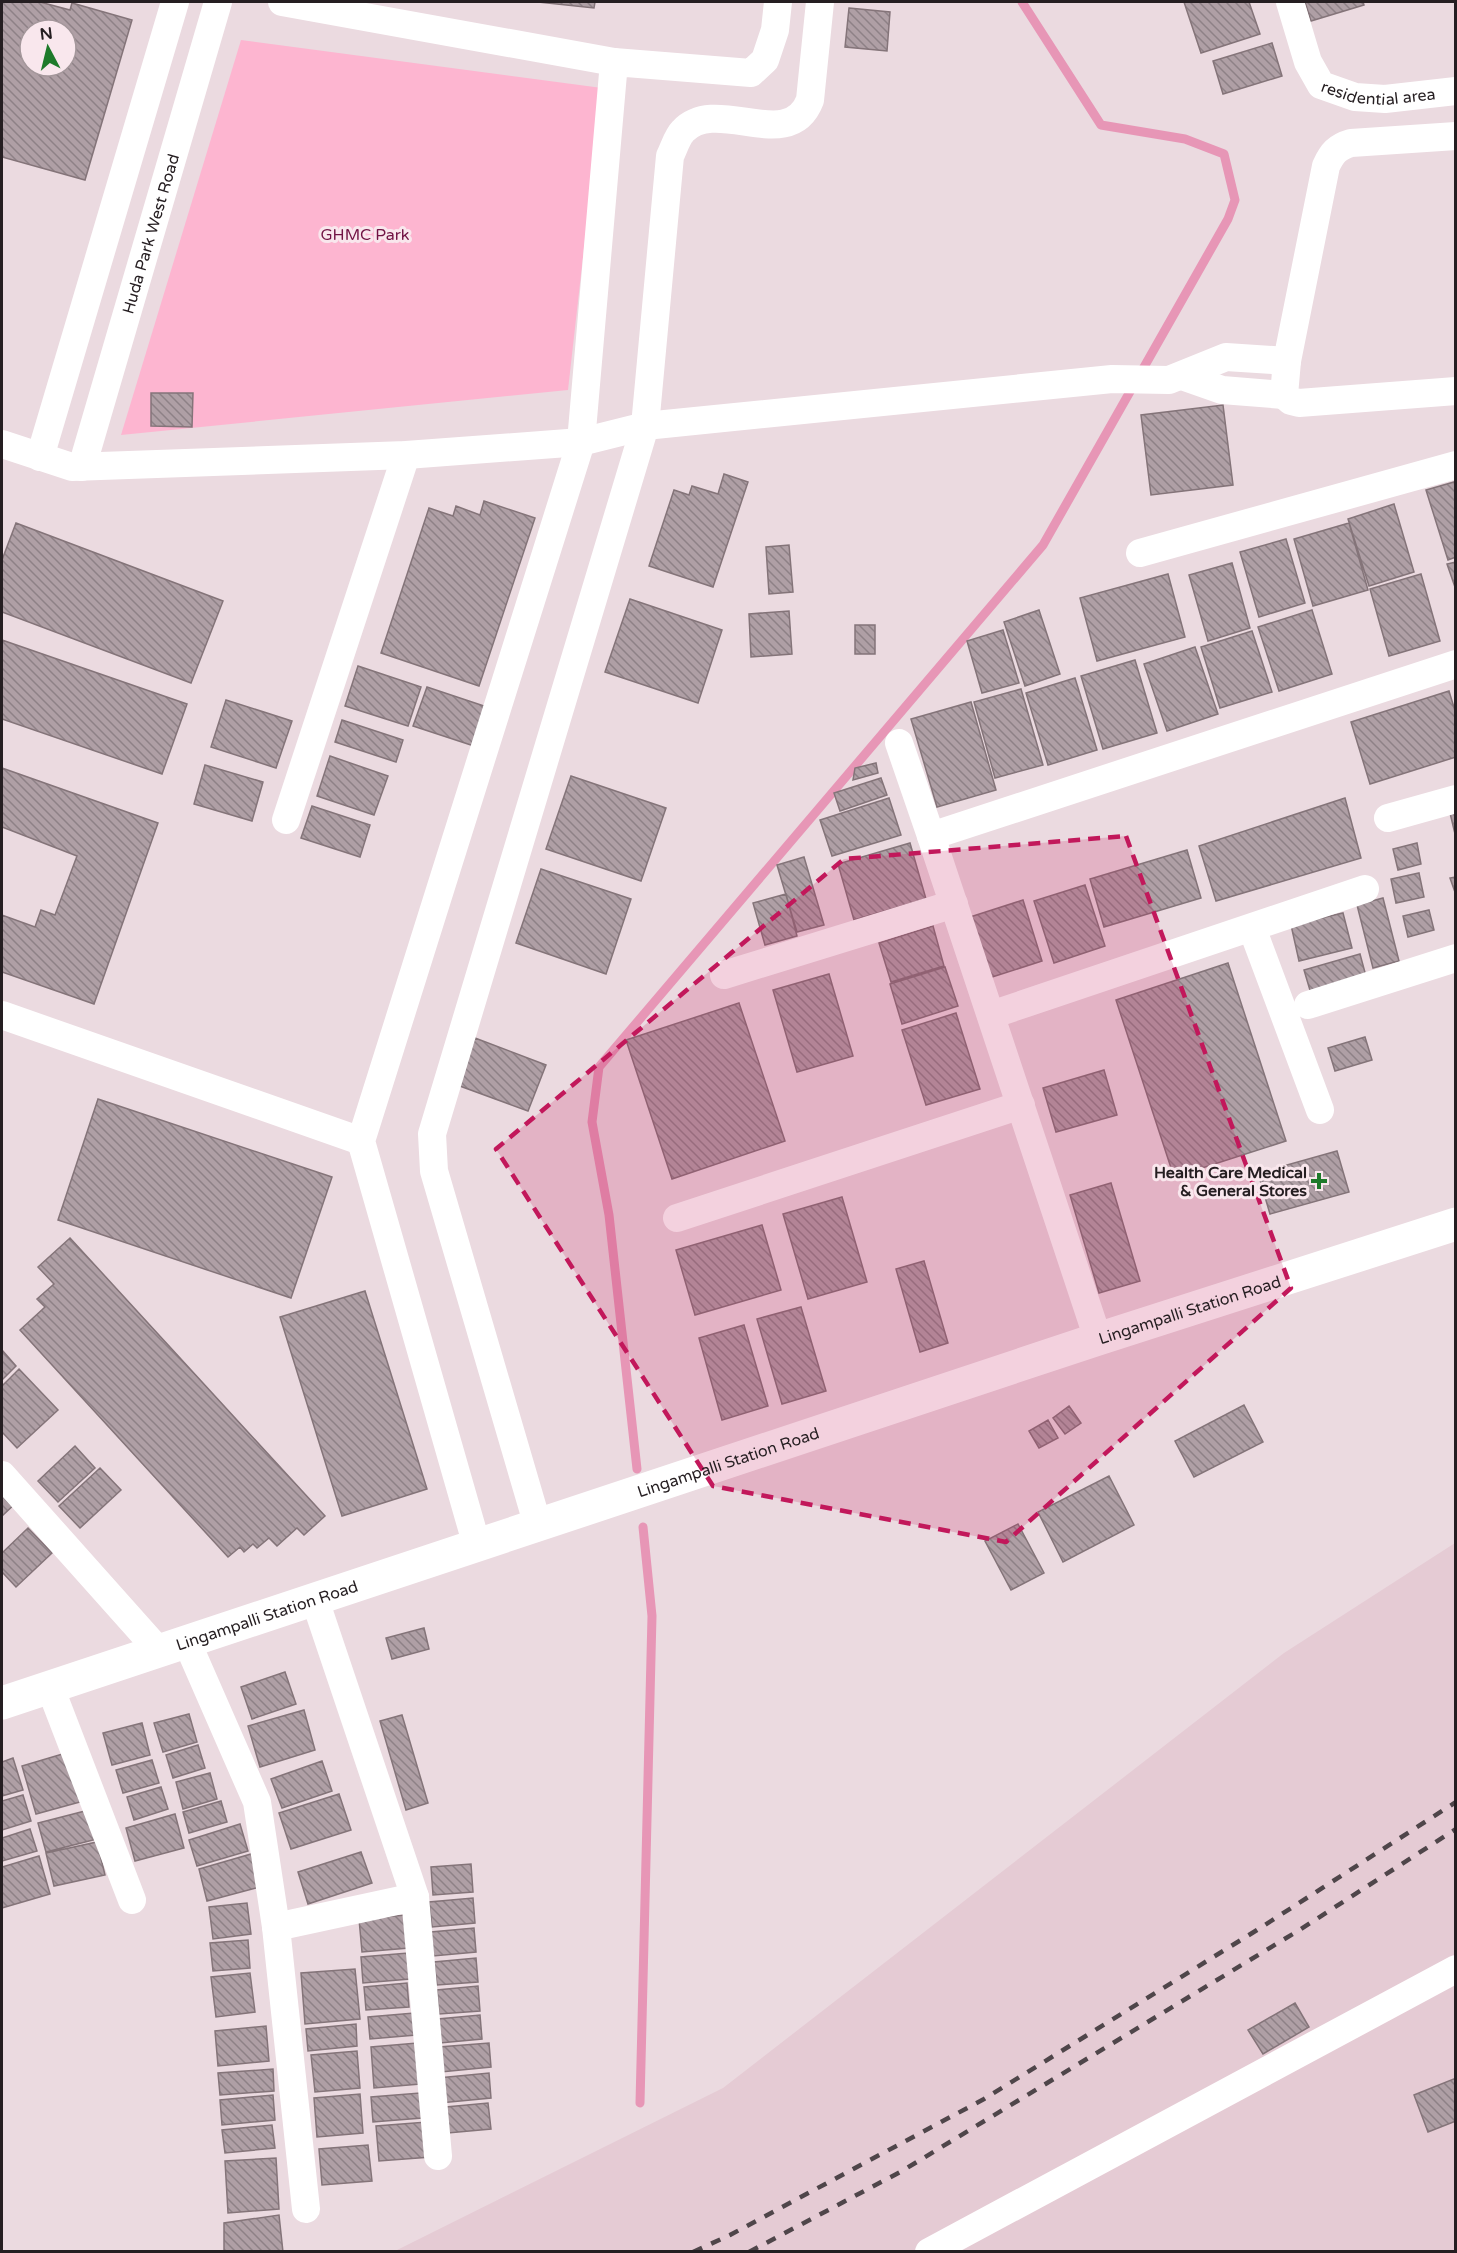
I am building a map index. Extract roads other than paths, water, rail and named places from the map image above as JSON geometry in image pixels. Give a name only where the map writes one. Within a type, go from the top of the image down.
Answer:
[{"type":"street","points":[[40,457],[175,2]]},
{"type":"street","name":"Huda Park West Road","points":[[82,467],[218,2]]},
{"type":"street","points":[[282,2],[614,62],[751,73],[765,60],[775,30],[778,2]]},
{"type":"street","points":[[538,1526],[434,1171],[432,1134],[645,426],[670,156],[683,130],[710,118],[780,124],[792,123],[805,112],[810,100],[820,2]]},
{"type":"street","name":"residential area","points":[[1290,2],[1308,62],[1321,85],[1355,97],[1384,99],[1455,90]]},
{"type":"street","points":[[477,1546],[361,1142],[581,442],[614,62]]},
{"type":"street","points":[[1284,394],[1287,361],[1326,166],[1332,154],[1341,146],[1351,143],[1455,136]]},
{"type":"street","points":[[1176,378],[1226,357],[1287,361]]},
{"type":"street","points":[[2,444],[72,467],[82,467],[406,455],[581,442],[645,426],[1112,379],[1176,378],[1222,390],[1284,394],[1292,401],[1299,403],[1455,391]]},
{"type":"street","points":[[286,820],[406,455]]},
{"type":"street","points":[[1140,553],[1455,465]]},
{"type":"street","points":[[931,836],[1455,664]]},
{"type":"street","points":[[899,743],[1098,1339]]},
{"type":"street","points":[[1389,818],[1455,799]]},
{"type":"street","points":[[991,1015],[1365,889]]},
{"type":"street","points":[[724,975],[954,904]]},
{"type":"street","points":[[1252,928],[1320,1110]]},
{"type":"street","points":[[1308,1005],[1455,958]]},
{"type":"street","points":[[2,1015],[361,1142]]},
{"type":"street","points":[[677,1218],[1021,1105]]},
{"type":"street","name":"Lingampalli Station Road","points":[[2,1703],[1098,1339],[1455,1224]]},
{"type":"street","points":[[2,1475],[173,1647],[257,1802],[276,1927],[306,2209]]},
{"type":"street","points":[[315,1600],[415,1897],[438,2156]]},
{"type":"street","points":[[50,1687],[132,1900]]},
{"type":"street","points":[[276,1927],[415,1897]]},
{"type":"street","points":[[929,2252],[1455,1969]]},
{"type":"waterway","points":[[637,1469],[609,1215],[592,1122],[599,1067],[1043,545],[1228,219],[1235,200],[1224,154],[1185,139],[1101,125],[1022,2]]},
{"type":"waterway","points":[[640,2103],[652,1616],[643,1527]]},
{"type":"railway","points":[[693,2252],[730,2235],[984,2099],[1257,1930],[1456,1802]]},
{"type":"railway","points":[[749,2252],[902,2171],[1301,1929],[1456,1829]]},
{"type":"place","name":"Health Care Medical & General Stores","points":[[1319,1181]]},
{"type":"park label","name":"GHMC Park","points":[[365,234]]}]
